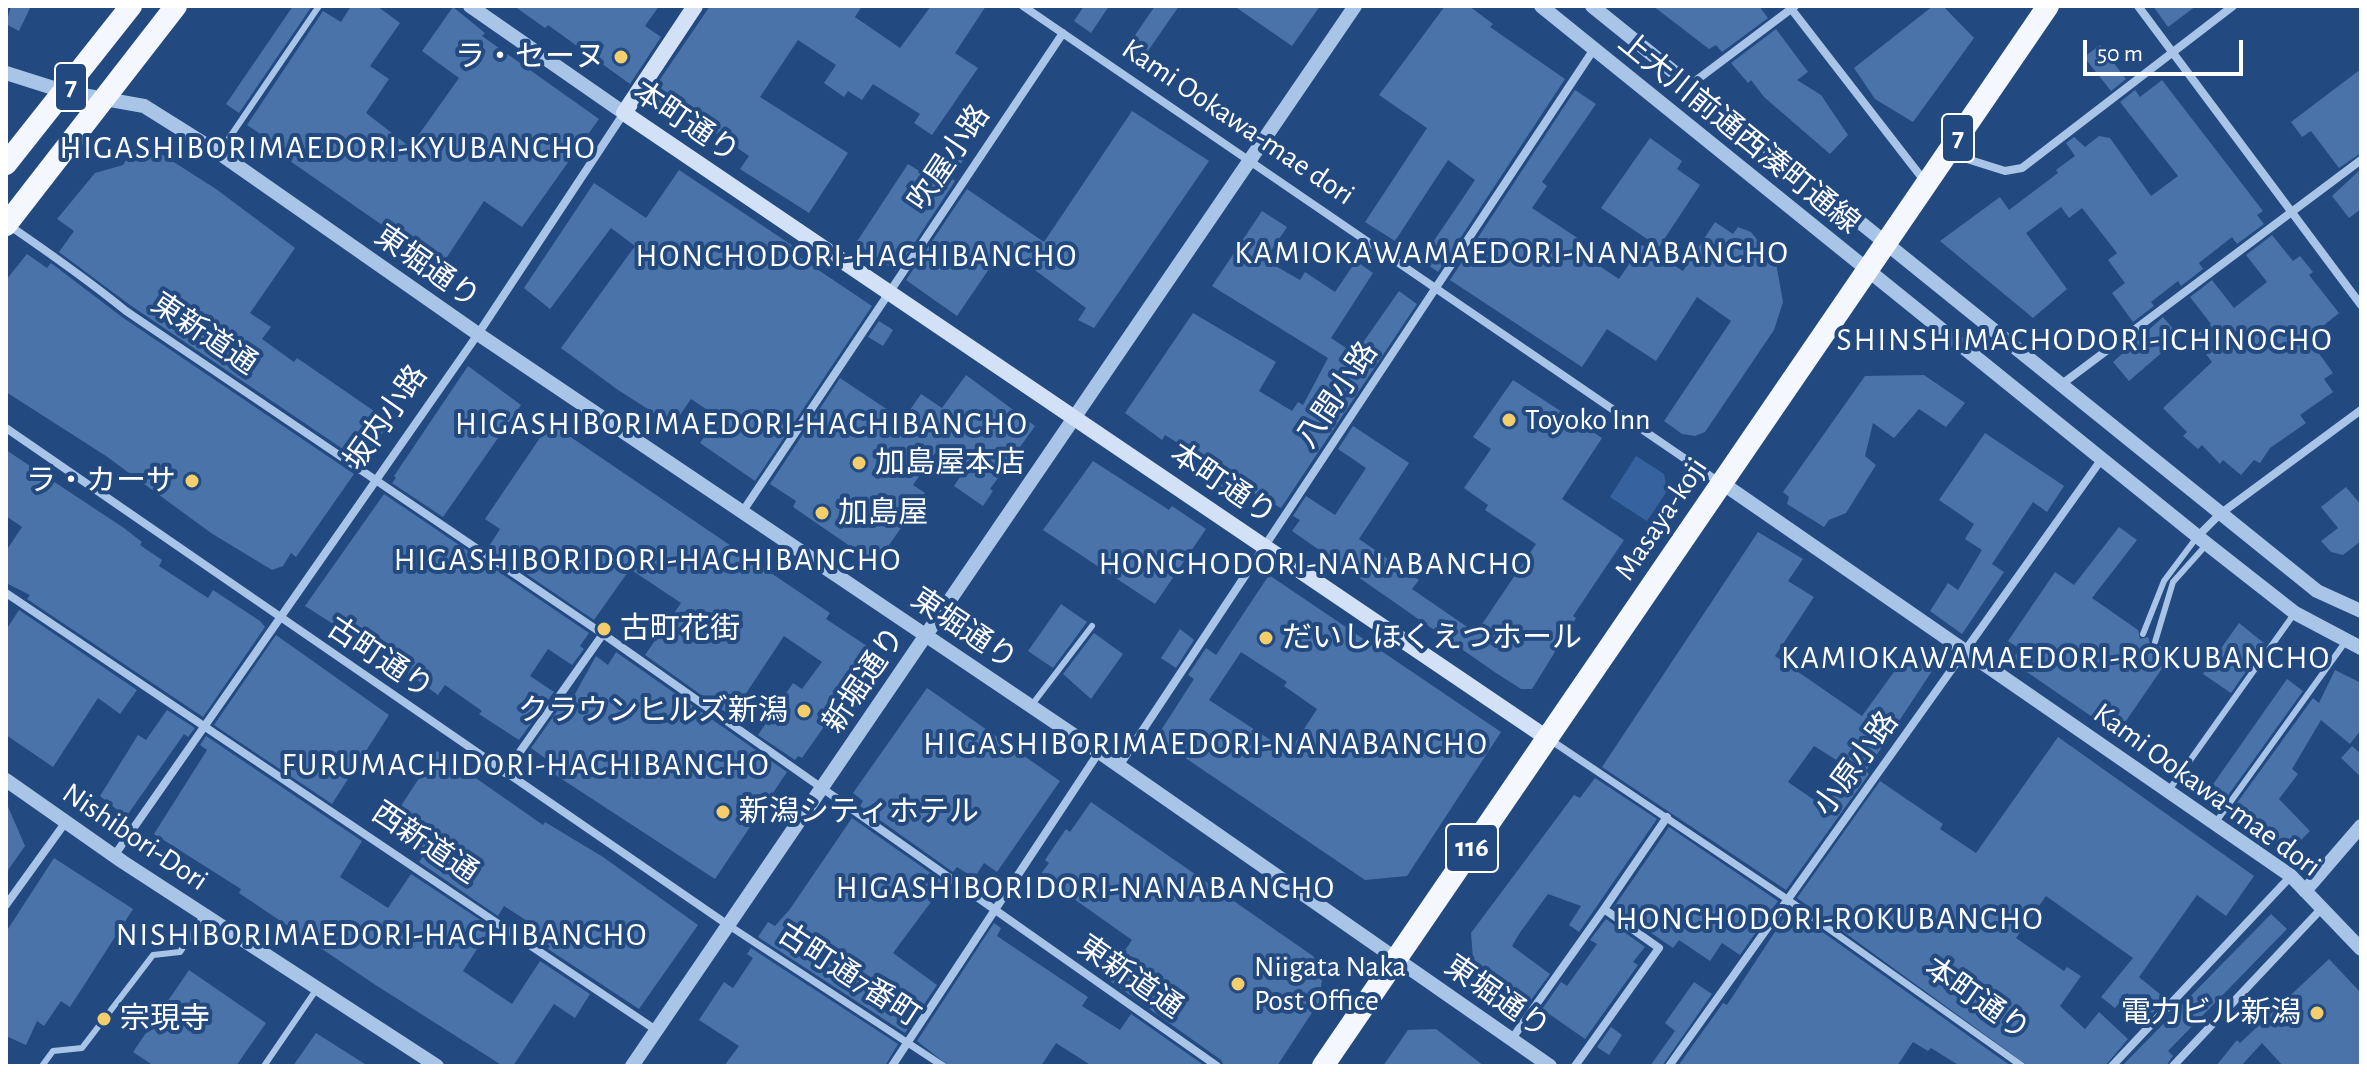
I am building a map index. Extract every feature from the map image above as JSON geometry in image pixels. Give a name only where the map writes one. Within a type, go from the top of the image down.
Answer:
[{"type":"highway","name":"7","points":[[6,164],[131,6]]},
{"type":"highway","name":"7","points":[[7,224],[176,6]]},
{"type":"highway","name":"Masaya-koji","points":[[1323,1066],[2048,6]]},
{"type":"main road","name":"坂内小路","points":[[624,113],[695,6]]},
{"type":"main road","name":"本町通り","points":[[624,113],[1547,738]]},
{"type":"street","name":"本町通り","points":[[470,6],[624,113]]},
{"type":"street","name":"Kami Ookawa-mae dori","points":[[1023,6],[2216,822],[2291,876],[2361,949]]},
{"type":"street","name":"新堀通り","points":[[632,1066],[1355,6]]},
{"type":"street","name":"上大川前通西湊町通線","points":[[1541,6],[2101,460],[2295,613],[2361,648]]},
{"type":"street","name":"上大川前通西湊町通線","points":[[1592,6],[2317,591],[2361,611]]},
{"type":"street","points":[[2138,6],[2361,305]]},
{"type":"street","points":[[1948,153],[2005,171],[2022,168],[2233,6]]},
{"type":"street","points":[[1690,85],[1792,7],[1927,184]]},
{"type":"street","name":"吹屋小路","points":[[743,511],[887,291],[1063,33]]},
{"type":"street","name":"八間小路","points":[[1119,766],[1594,49]]},
{"type":"street","name":"東堀通り","points":[[6,73],[66,92],[144,106],[219,153],[478,334],[927,634],[1550,1066]]},
{"type":"street","name":"坂内小路","points":[[114,856],[478,334],[624,113]]},
{"type":"street","points":[[2062,384],[2361,160]]},
{"type":"street","name":"東新道通","points":[[7,224],[88,279],[126,311],[603,634],[991,910],[1217,1066]]},
{"type":"street","points":[[2202,540],[2220,514],[2361,410]]},
{"type":"street","name":"古町通り","points":[[6,428],[728,925]]},
{"type":"street","name":"小原小路","points":[[1669,1066],[2101,460]]},
{"type":"street","name":"西新道通","points":[[6,593],[279,780],[339,814],[656,1030]]},
{"type":"street","points":[[505,773],[603,634]]},
{"type":"street","name":"本町通り","points":[[1547,738],[1787,899],[2022,1066]]},
{"type":"street","points":[[892,1066],[991,910],[1099,752]]},
{"type":"street","name":"Nishibori-Dori","points":[[6,780],[114,856],[437,1066]]},
{"type":"street","points":[[1511,1040],[1667,817]]},
{"type":"street","points":[[6,905],[65,823]]},
{"type":"street","points":[[2305,891],[2361,826]]},
{"type":"street","points":[[2112,1066],[2291,876]]},
{"type":"street","points":[[2173,1066],[2322,908]]},
{"type":"street","points":[[1575,1066],[1659,948],[1604,909]]},
{"type":"street","name":"古町通7番町","points":[[728,925],[943,1066]]},
{"type":"lane","points":[[219,153],[319,6]]},
{"type":"lane","points":[[2143,634],[2164,581],[2202,540]]},
{"type":"lane","points":[[2155,642],[2173,582],[2202,540]]},
{"type":"lane","points":[[2169,790],[2295,613]]},
{"type":"lane","points":[[1031,706],[1092,626]]},
{"type":"lane","points":[[2216,822],[2346,641]]},
{"type":"lane","points":[[42,1066],[53,1051],[82,1048],[153,955],[180,952],[204,915]]},
{"type":"lane","points":[[264,1066],[318,987]]},
{"type":"shaded area","points":[[1636,456],[1664,474],[1667,491],[1647,521],[1610,497]]},
{"type":"building","points":[[11,6],[31,6],[19,31],[6,24]]},
{"type":"building","points":[[293,6],[312,6],[239,113],[226,104]]},
{"type":"building","points":[[351,6],[377,6],[400,23],[370,66],[389,79],[366,113],[410,147],[459,78],[422,51],[453,7],[485,33],[482,36],[599,119],[522,227],[484,201],[441,266],[280,154],[283,149],[247,125],[323,11],[341,22]]},
{"type":"building","points":[[514,6],[659,6],[645,26],[661,37],[630,84],[548,25],[545,28]]},
{"type":"building","points":[[710,6],[862,6],[855,17],[900,48],[931,6],[986,6],[955,53],[978,68],[932,135],[914,123],[920,114],[873,84],[862,100],[848,91],[844,97],[824,83],[836,65],[798,40],[760,97],[848,153],[809,213],[740,169],[749,156],[695,119],[698,115],[670,96],[663,107],[648,97]]},
{"type":"building","points":[[1084,6],[1109,6],[1091,33],[1074,21]]},
{"type":"building","points":[[1155,6],[1179,6],[1141,61],[1125,50]]},
{"type":"building","points":[[1234,6],[1320,6],[1292,46]]},
{"type":"building","points":[[1445,6],[1469,6],[1493,24],[1490,27],[1565,79],[1438,272],[1421,260],[1475,180],[1448,160],[1395,241],[1365,222],[1427,128],[1379,95]]},
{"type":"building","points":[[1653,6],[1759,6],[1768,18],[1722,52],[1716,45],[1709,49]]},
{"type":"building","points":[[1933,6],[1943,6],[1974,38],[1913,122],[1875,99],[1854,68]]},
{"type":"building","points":[[2153,6],[2196,6],[2168,27]]},
{"type":"building","points":[[1776,29],[1808,72],[1797,80],[1821,95],[1848,135],[1830,154],[1764,97],[1751,80],[1748,83],[1731,63]]},
{"type":"building","points":[[2100,45],[2126,79],[2111,91],[2084,57]]},
{"type":"building","points":[[2361,69],[2361,153],[2339,168],[2311,131],[2302,137],[2291,122]]},
{"type":"building","points":[[2162,80],[2263,211],[2257,215],[2264,224],[2237,244],[2232,237],[2199,263],[2203,269],[2181,286],[2178,281],[2151,302],[2154,306],[2133,322],[2112,293],[2125,283],[2108,260],[2117,253],[2082,208],[2069,218],[2061,207],[2026,233],[2067,289],[2033,318],[1940,241],[2000,197],[2009,210],[2058,173],[2056,170],[2075,156],[2066,143],[2074,137],[2085,147],[2099,136],[2110,138],[2151,196],[2178,176],[2120,102],[2135,90],[2140,97]]},
{"type":"building","points":[[1575,90],[1596,104],[1542,182],[1547,186],[1532,208],[1579,239],[1572,248],[1619,279],[1642,245],[1683,271],[1715,222],[1733,234],[1738,227],[1751,232],[1776,263],[1783,302],[1774,330],[1705,432],[1695,436],[1682,434],[1664,421],[1731,321],[1697,297],[1656,361],[1607,329],[1582,367],[1450,280]]},
{"type":"building","points":[[1132,111],[1209,161],[1094,328],[1078,320],[1086,308],[1004,247],[957,316],[906,280],[967,189],[1044,242]]},
{"type":"building","points":[[1650,138],[1682,161],[1677,169],[1700,185],[1659,247],[1601,208]]},
{"type":"building","points":[[142,147],[155,156],[158,152],[216,189],[295,248],[250,313],[271,327],[262,339],[294,362],[297,358],[390,422],[362,462],[130,305],[59,252],[74,231],[57,219],[95,173],[123,165],[132,151]]},
{"type":"building","points":[[949,148],[964,159],[951,178],[955,181],[896,271],[856,243],[908,164],[929,177]]},
{"type":"building","points":[[2361,169],[2361,209],[2349,218],[2332,196]]},
{"type":"building","points":[[679,170],[799,250],[796,255],[872,306],[755,481],[700,443],[718,417],[691,399],[673,425],[561,348],[635,246],[611,228],[550,309],[524,288],[594,183],[646,218]]},
{"type":"building","points":[[1262,211],[1287,227],[1265,260],[1300,280],[1305,272],[1335,292],[1356,261],[1373,273],[1331,338],[1355,354],[1399,291],[1417,304],[1281,508],[1233,482],[1228,490],[1203,475],[1210,463],[1165,435],[1162,440],[1125,413],[1193,313],[1276,362],[1259,391],[1292,411],[1298,402],[1303,405],[1328,358],[1212,286]]},
{"type":"building","points":[[2272,235],[2293,261],[2300,256],[2313,272],[2309,275],[2339,313],[2308,338],[2333,373],[2324,379],[2333,392],[2300,415],[2306,423],[2270,448],[2260,463],[2254,460],[2241,475],[2223,460],[2220,464],[2202,445],[2198,449],[2183,436],[2187,432],[2163,408],[2212,362],[2193,337],[2211,324],[2190,297],[2212,280],[2234,308],[2267,282],[2246,255]]},
{"type":"building","points":[[27,254],[47,268],[51,263],[122,317],[354,474],[296,557],[291,553],[283,566],[272,570],[211,533],[106,456],[6,392],[6,280]]},
{"type":"building","points":[[2163,317],[2180,337],[2129,381],[2113,362]]},
{"type":"building","points":[[879,321],[893,330],[883,346],[868,337]]},
{"type":"building","points":[[468,366],[521,405],[443,517],[392,483]]},
{"type":"building","points":[[966,375],[1035,426],[990,489],[993,491],[983,506],[954,486],[966,468],[938,449],[913,485],[925,493],[876,564],[793,507],[796,501],[770,484],[840,378],[903,420],[921,394],[942,408]]},
{"type":"building","points":[[1924,375],[1965,403],[1946,427],[1919,409],[1894,438],[1873,423],[1865,456],[1876,465],[1846,513],[1829,520],[1824,527],[1787,504],[1789,497],[1783,492],[1865,376]]},
{"type":"building","points":[[1513,380],[1602,438],[1562,499],[1624,540],[1573,616],[1576,618],[1532,689],[1521,689],[1496,673],[1292,531],[1300,520],[1293,516],[1306,496],[1335,515],[1366,468],[1338,449],[1353,426],[1409,463],[1359,539],[1419,580],[1412,589],[1476,633],[1536,544],[1485,510],[1488,505],[1464,488],[1491,449],[1473,437]]},
{"type":"building","points":[[550,423],[830,613],[826,619],[876,652],[802,758],[798,756],[795,760],[758,735],[793,683],[802,689],[822,662],[784,636],[731,716],[645,655],[681,603],[630,569],[594,620],[488,548],[500,529],[485,519]]},
{"type":"building","points":[[1985,433],[2064,486],[2047,512],[2033,502],[1992,564],[2004,572],[1962,634],[1930,611],[1948,583],[1958,590],[1982,550],[1965,539],[1974,524],[1939,500]]},
{"type":"building","points":[[6,450],[124,528],[142,542],[140,545],[162,560],[159,566],[208,598],[213,590],[265,627],[203,717],[27,599],[30,595],[6,583],[6,551],[22,527],[6,516]]},
{"type":"building","points":[[1093,461],[1169,510],[1172,506],[1206,529],[1155,604],[1043,530]]},
{"type":"building","points":[[2346,487],[2361,505],[2361,541],[2343,555],[2331,552],[2321,541],[2338,528],[2321,507]]},
{"type":"building","points":[[384,494],[589,633],[580,646],[584,649],[572,665],[548,649],[530,676],[554,692],[519,740],[479,714],[482,711],[445,685],[438,695],[356,636],[305,606]]},
{"type":"building","points":[[2119,527],[2137,540],[2092,598],[2138,630],[2140,639],[2148,637],[2151,647],[2160,646],[2172,654],[2117,734],[2011,661],[2020,649],[2008,641],[2055,572],[2074,585]]},
{"type":"building","points":[[1758,532],[1803,559],[1788,581],[1814,597],[1775,656],[1862,716],[1907,654],[1932,671],[1866,771],[1869,774],[1786,890],[1602,767]],"holes":[[[1814,746],[1846,766],[1820,804],[1788,782]]]},
{"type":"building","points":[[1269,575],[1501,732],[1407,876],[1365,880],[1156,738],[1194,679],[1188,675],[1206,648],[1216,655]],"holes":[[[1241,652],[1287,682],[1284,686],[1317,709],[1289,752],[1209,700]]]},
{"type":"building","points":[[1061,604],[1087,622],[1053,668],[1028,651]]},
{"type":"building","points":[[19,610],[137,690],[120,714],[98,698],[53,767],[6,735],[6,630]]},
{"type":"building","points":[[2239,623],[2265,644],[2231,693],[2203,674]]},
{"type":"building","points":[[1180,629],[1194,640],[1176,668],[1161,658]]},
{"type":"building","points":[[1094,633],[1123,654],[1091,699],[1063,674]]},
{"type":"building","points":[[276,635],[389,715],[332,804],[214,725]]},
{"type":"building","points":[[616,652],[787,772],[715,879],[554,774],[559,768],[531,748],[565,700],[570,703],[596,656],[608,665]]},
{"type":"building","points":[[2335,670],[2361,683],[2361,730],[2350,744],[2321,720],[2292,769],[2298,774],[2279,799],[2310,831],[2290,851],[2234,807],[2313,698],[2319,703]]},
{"type":"building","points":[[2287,679],[2303,691],[2224,801],[2209,790]]},
{"type":"building","points":[[927,688],[1060,781],[997,872],[984,863],[974,878],[957,867],[953,872],[860,806],[863,801],[853,793]]},
{"type":"building","points":[[167,710],[195,728],[188,737],[184,734],[126,817],[100,796],[138,735],[146,740]]},
{"type":"building","points":[[206,736],[362,841],[340,877],[388,908],[411,874],[491,927],[463,971],[512,1004],[540,961],[590,994],[575,1018],[554,1004],[513,1066],[503,1066],[374,984],[239,893],[241,889],[154,834],[207,750],[200,745]]},
{"type":"building","points":[[2058,737],[2254,876],[2226,916],[2197,895],[2139,977],[2166,999],[2152,1013],[2127,993],[2115,1008],[2101,997],[2133,958],[2046,896],[2016,938],[2064,971],[2067,967],[2081,976],[2060,1006],[2085,1029],[2099,1012],[2128,1039],[2105,1066],[2028,1066],[1797,898],[1880,781],[1943,824],[1940,829],[1976,853]]},
{"type":"building","points":[[2352,746],[2361,754],[2361,777],[2341,758]]},
{"type":"building","points":[[437,751],[543,825],[545,822],[603,857],[698,925],[639,1009],[548,949],[550,946],[545,943],[548,938],[533,928],[535,926],[504,906],[498,916],[419,862],[427,850],[389,824]]},
{"type":"building","points":[[1595,778],[1657,819],[1579,932],[1569,925],[1581,906],[1548,894],[1519,934],[1512,946],[1550,974],[1528,1004],[1489,977],[1481,978],[1474,972],[1471,933],[1574,795],[1580,798]]},
{"type":"building","points":[[6,802],[25,846],[6,873]]},
{"type":"building","points":[[1091,802],[1313,956],[1323,972],[1319,1002],[1277,1066],[1224,1066],[1221,1060],[1106,978],[1132,940],[1040,875],[1049,863],[1045,860],[1066,829],[1070,832]]},
{"type":"building","points":[[852,818],[945,883],[893,953],[937,985],[905,1033],[758,937],[768,922],[775,926],[790,909]]},
{"type":"building","points":[[1669,827],[1778,901],[1740,955],[1722,943],[1710,961],[1679,940],[1673,948],[1614,907]]},
{"type":"building","points":[[54,858],[133,909],[70,1007],[61,1001],[44,1026],[37,1021],[26,1045],[6,1036],[6,932]]},
{"type":"building","points":[[1790,909],[2011,1066],[1960,1066],[1931,1048],[1928,1051],[1913,1042],[1897,1066],[1678,1066],[1723,1003],[1727,1005]]},
{"type":"building","points":[[2271,914],[2287,929],[2168,1051],[2173,1056],[2166,1066],[2122,1066]]},
{"type":"building","points":[[1606,919],[1645,947],[1633,962],[1638,965],[1585,1039],[1542,1009],[1561,982],[1567,986],[1597,944],[1590,940]]},
{"type":"building","points":[[994,923],[1001,928],[997,936],[1088,997],[1082,1006],[1120,1030],[1131,1014],[1205,1066],[1092,1066],[1056,1043],[1041,1066],[949,1066],[917,1041]]},
{"type":"building","points":[[751,948],[898,1044],[885,1066],[724,1066],[739,1046],[699,1020],[724,982],[733,988],[753,958],[747,954]]},
{"type":"building","name":"電力ビル新潟","points":[[2329,959],[2361,993],[2361,1066],[2283,1066],[2262,1043],[2241,1066],[2216,1066],[2237,1040],[2240,1043]]},
{"type":"building","points":[[189,970],[266,1023],[236,1066],[154,1066],[133,1052]]},
{"type":"building","points":[[1694,982],[1712,994],[1662,1066],[1650,1066],[1675,1031],[1665,1023]]},
{"type":"building","points":[[1611,1027],[1622,1035],[1609,1055],[1597,1047]]},
{"type":"building","points":[[1436,1029],[1484,1066],[1383,1066],[1408,1030]]},
{"type":"building","points":[[316,1033],[368,1066],[293,1066]]},
{"type":"place","name":"ラ・セーヌ","points":[[621,57]]},
{"type":"place","name":"Toyoko Inn","points":[[1509,420]]},
{"type":"place","name":"加島屋本店","points":[[859,463]]},
{"type":"place","name":"ラ・カーサ","points":[[192,481]]},
{"type":"place","name":"加島屋","points":[[822,513]]},
{"type":"place","name":"古町花街","points":[[604,629]]},
{"type":"place","name":"だいしほくえつホール","points":[[1266,638]]},
{"type":"place","name":"クラウンヒルズ新潟","points":[[804,711]]},
{"type":"place","name":"新潟シティホテル","points":[[723,812]]},
{"type":"place","name":"Niigata Naka Post Office","points":[[1238,984]]},
{"type":"place","name":"電力ビル新潟","points":[[2317,1013]]},
{"type":"place","name":"宗現寺","points":[[104,1019]]},
{"type":"district","name":"HIGASHIBORIMAEDORI-KYUBANCHO","points":[[328,148]]},
{"type":"district","name":"KAMIOKAWAMAEDORI-NANABANCHO","points":[[1512,253]]},
{"type":"district","name":"HONCHODORI-HACHIBANCHO","points":[[857,256]]},
{"type":"district","name":"SHINSHIMACHODORI-ICHINOCHO","points":[[2085,340]]},
{"type":"district","name":"HIGASHIBORIMAEDORI-HACHIBANCHO","points":[[742,424]]},
{"type":"district","name":"HIGASHIBORIDORI-HACHIBANCHO","points":[[648,560]]},
{"type":"district","name":"HONCHODORI-NANABANCHO","points":[[1316,564]]},
{"type":"district","name":"KAMIOKAWAMAEDORI-ROKUBANCHO","points":[[2056,658]]},
{"type":"district","name":"HIGASHIBORIMAEDORI-NANABANCHO","points":[[1206,744]]},
{"type":"district","name":"FURUMACHIDORI-HACHIBANCHO","points":[[526,765]]},
{"type":"district","name":"HIGASHIBORIDORI-NANABANCHO","points":[[1086,888]]},
{"type":"district","name":"HONCHODORI-ROKUBANCHO","points":[[1830,919]]},
{"type":"district","name":"NISHIBORIMAEDORI-HACHIBANCHO","points":[[382,935]]}]
